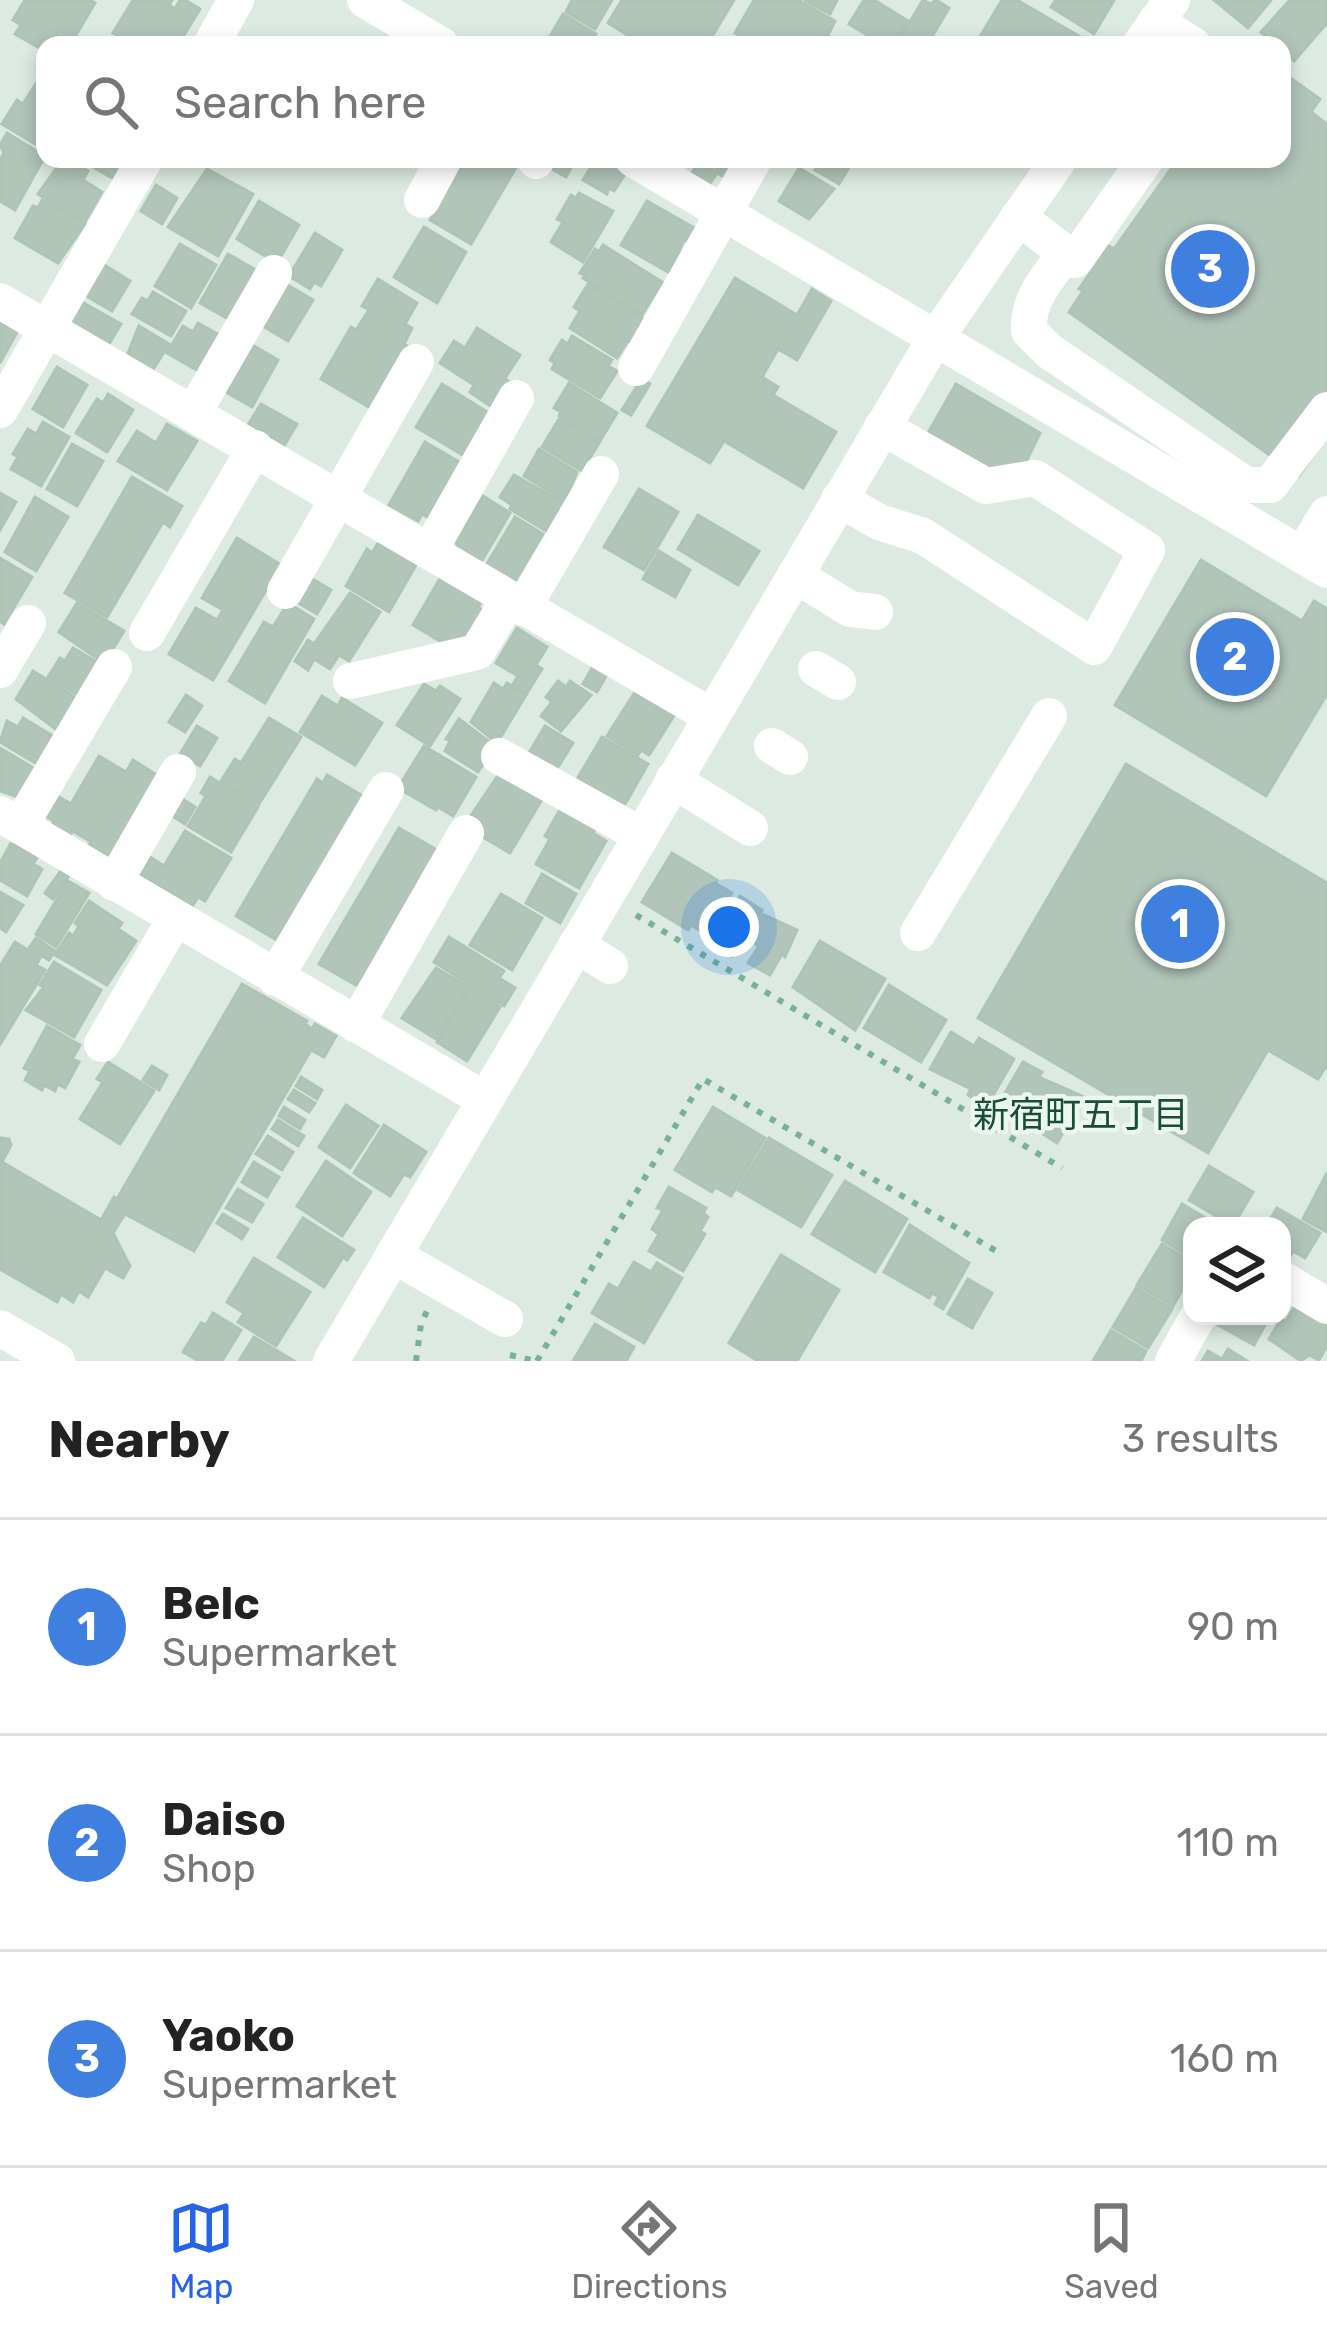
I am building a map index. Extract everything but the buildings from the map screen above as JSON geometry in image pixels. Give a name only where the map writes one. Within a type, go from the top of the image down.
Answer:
[{"type":"street","points":[[216,36],[236,0]]},
{"type":"street","points":[[365,0],[427,36]]},
{"type":"street","points":[[0,410],[141,168]]},
{"type":"street","points":[[422,200],[440,168]]},
{"type":"street","points":[[648,168],[1314,562],[1327,514]]},
{"type":"street","points":[[636,368],[749,168]]},
{"type":"street","points":[[331,1361],[935,339],[1053,168]]},
{"type":"street","points":[[1139,168],[1035,296],[1028,314],[1029,331],[1049,351],[1246,485],[1270,485],[1327,410]]},
{"type":"street","points":[[1018,217],[1070,256]]},
{"type":"street","points":[[1070,256],[1067,282],[1050,308],[1049,324],[1060,338],[1252,465],[1262,461],[1290,424]]},
{"type":"street","points":[[194,412],[274,273]]},
{"type":"street","points":[[0,301],[711,716]]},
{"type":"street","points":[[286,591],[416,362]]},
{"type":"street","points":[[430,550],[516,398]]},
{"type":"street","points":[[839,499],[878,522],[923,536],[1094,647],[1147,550],[1036,478],[986,486],[882,428]]},
{"type":"street","points":[[147,633],[255,448]]},
{"type":"street","points":[[351,681],[477,652],[516,604],[601,474]]},
{"type":"street","points":[[794,575],[855,615]]},
{"type":"street","points":[[0,670],[28,623]]},
{"type":"street","points":[[114,667],[10,820],[484,1100]]},
{"type":"street","points":[[919,933],[955,859],[1002,780],[1049,716]]},
{"type":"street","points":[[499,756],[641,835]]},
{"type":"street","points":[[114,883],[178,772]]},
{"type":"street","points":[[673,780],[740,816]]},
{"type":"street","points":[[275,978],[386,790]]},
{"type":"street","points":[[356,1024],[466,833]]},
{"type":"street","points":[[102,1044],[175,919]]},
{"type":"street","points":[[575,944],[610,966]]},
{"type":"street","points":[[393,1255],[505,1319]]},
{"type":"street","points":[[1291,1284],[1327,1306]]},
{"type":"street","points":[[1172,1361],[1193,1325]]},
{"type":"street","points":[[0,1328],[56,1361]]},
{"type":"path","points":[[623,908],[1062,1168]]},
{"type":"path","points":[[537,1361],[704,1079],[1003,1255]]},
{"type":"path","points":[[416,1361],[428,1308]]},
{"type":"place","name":"Yaoko","points":[[1210,269]]},
{"type":"place","name":"Daiso","points":[[1235,657]]},
{"type":"place","name":"Belc","points":[[1180,924]]},
{"type":"district","name":"新宿町五丁目","points":[[1081,1114]]}]
